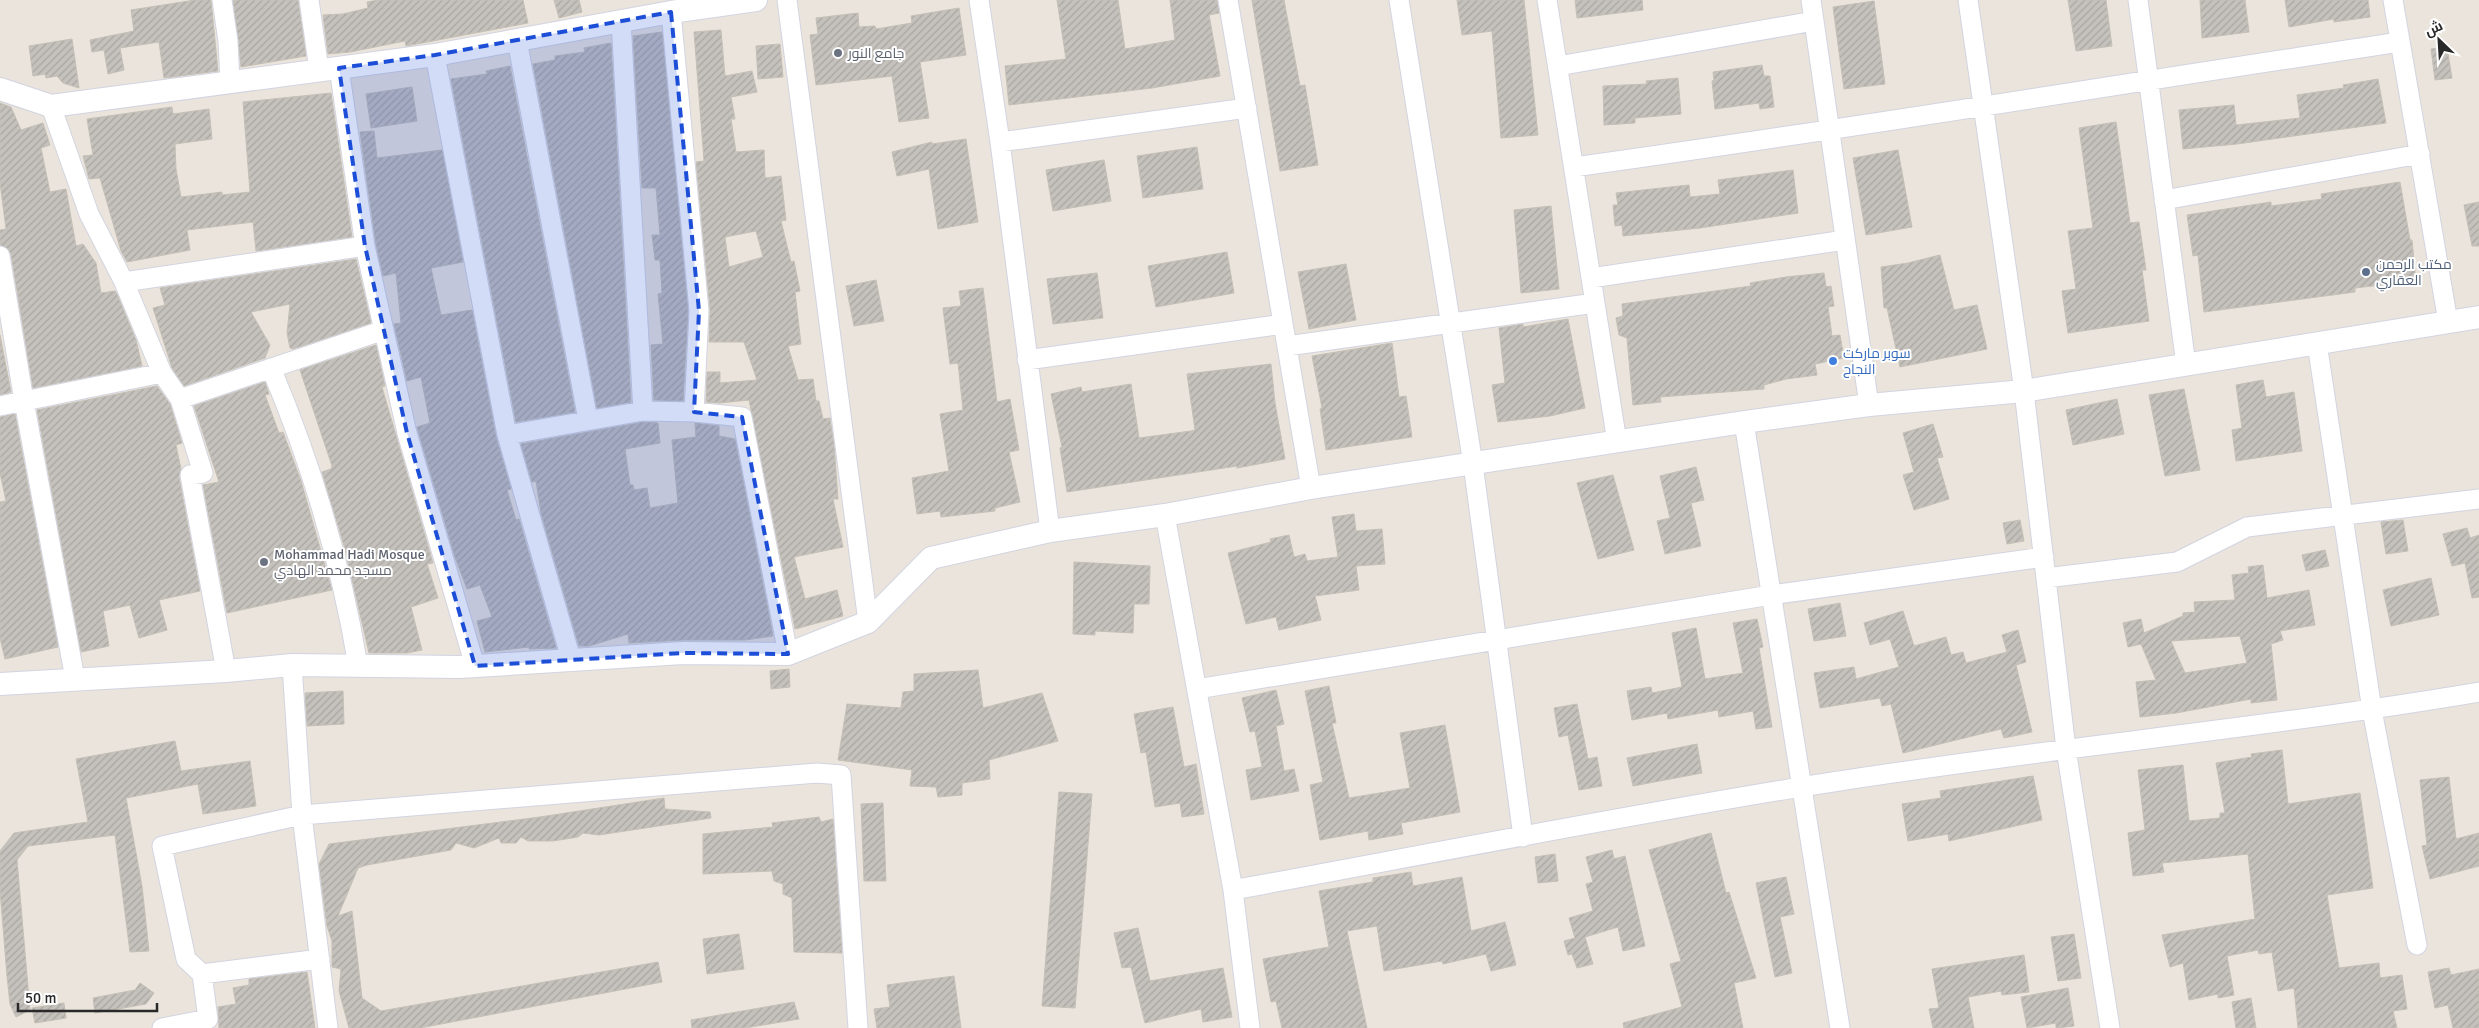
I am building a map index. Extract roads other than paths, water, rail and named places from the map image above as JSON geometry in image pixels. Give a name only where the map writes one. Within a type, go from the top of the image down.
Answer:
[{"type":"street","points":[[222,0],[228,41],[230,81]]},
{"type":"street","points":[[309,0],[329,69],[365,246],[407,433],[475,666]]},
{"type":"street","points":[[0,89],[51,106],[435,55],[671,12],[756,0]]},
{"type":"street","points":[[787,0],[868,622]]},
{"type":"street","points":[[979,0],[1000,142],[1050,531]]},
{"type":"street","points":[[1228,0],[1311,488]]},
{"type":"street","points":[[1399,0],[1473,464],[1523,837]]},
{"type":"street","points":[[1547,0],[1617,442]]},
{"type":"street","points":[[1811,0],[1869,405]]},
{"type":"street","points":[[1968,0],[2024,392],[2066,749],[2110,1028]]},
{"type":"street","points":[[2138,0],[2186,365]]},
{"type":"street","points":[[2393,0],[2448,322]]},
{"type":"street","points":[[671,12],[699,311],[694,412]]},
{"type":"street","points":[[621,21],[643,411]]},
{"type":"street","points":[[1558,66],[1814,21]]},
{"type":"street","points":[[517,40],[588,420]]},
{"type":"street","points":[[1574,167],[1830,132],[1984,105],[2400,42]]},
{"type":"street","points":[[435,55],[507,436],[571,659]]},
{"type":"street","points":[[51,106],[89,214],[124,282],[162,373],[180,399],[203,473],[190,475],[226,672]]},
{"type":"street","points":[[1000,142],[1246,108]]},
{"type":"street","points":[[2164,200],[2420,154]]},
{"type":"street","points":[[1591,278],[1845,240]]},
{"type":"street","points":[[124,282],[365,246]]},
{"type":"street","points":[[0,256],[24,401],[75,679]]},
{"type":"street","points":[[1287,346],[1595,303]]},
{"type":"street","points":[[0,684],[226,672],[292,665],[475,666],[683,653],[788,654],[868,622],[931,558],[1050,531],[1165,515],[1311,488],[1744,422],[1869,405],[2024,392],[2479,317]]},
{"type":"street","points":[[1027,360],[1283,324]]},
{"type":"street","points":[[180,399],[384,330]]},
{"type":"street","points":[[2317,343],[2372,710],[2417,945]]},
{"type":"street","points":[[271,368],[310,464],[325,514],[346,598],[358,666]]},
{"type":"street","points":[[0,406],[162,373]]},
{"type":"street","points":[[507,436],[643,411],[694,412],[742,417],[788,654]]},
{"type":"street","points":[[1744,422],[1840,1028]]},
{"type":"street","points":[[2046,578],[2176,562],[2247,527],[2479,499]]},
{"type":"street","points":[[1165,515],[1233,890],[1250,1028]]},
{"type":"street","points":[[1197,689],[1771,595],[2044,557]]},
{"type":"street","points":[[292,665],[302,815],[328,1028]]},
{"type":"street","points":[[1233,890],[1802,787],[2066,749],[2372,710],[2479,692]]},
{"type":"street","points":[[162,1028],[208,1019],[202,974],[186,959],[162,846],[302,815],[817,773],[841,775],[858,1028]]},
{"type":"street","points":[[202,974],[320,959]]},
{"type":"place","name":"جامع النور","points":[[838,53]]},
{"type":"place","name":"مكتب الرحمن العقاري","points":[[2366,272]]},
{"type":"place","name":"سوبر ماركت النجاح","points":[[1833,361]]},
{"type":"place","name":"Mohammad Hadi Mosque مسجد محمد الهادي","points":[[264,562]]}]
